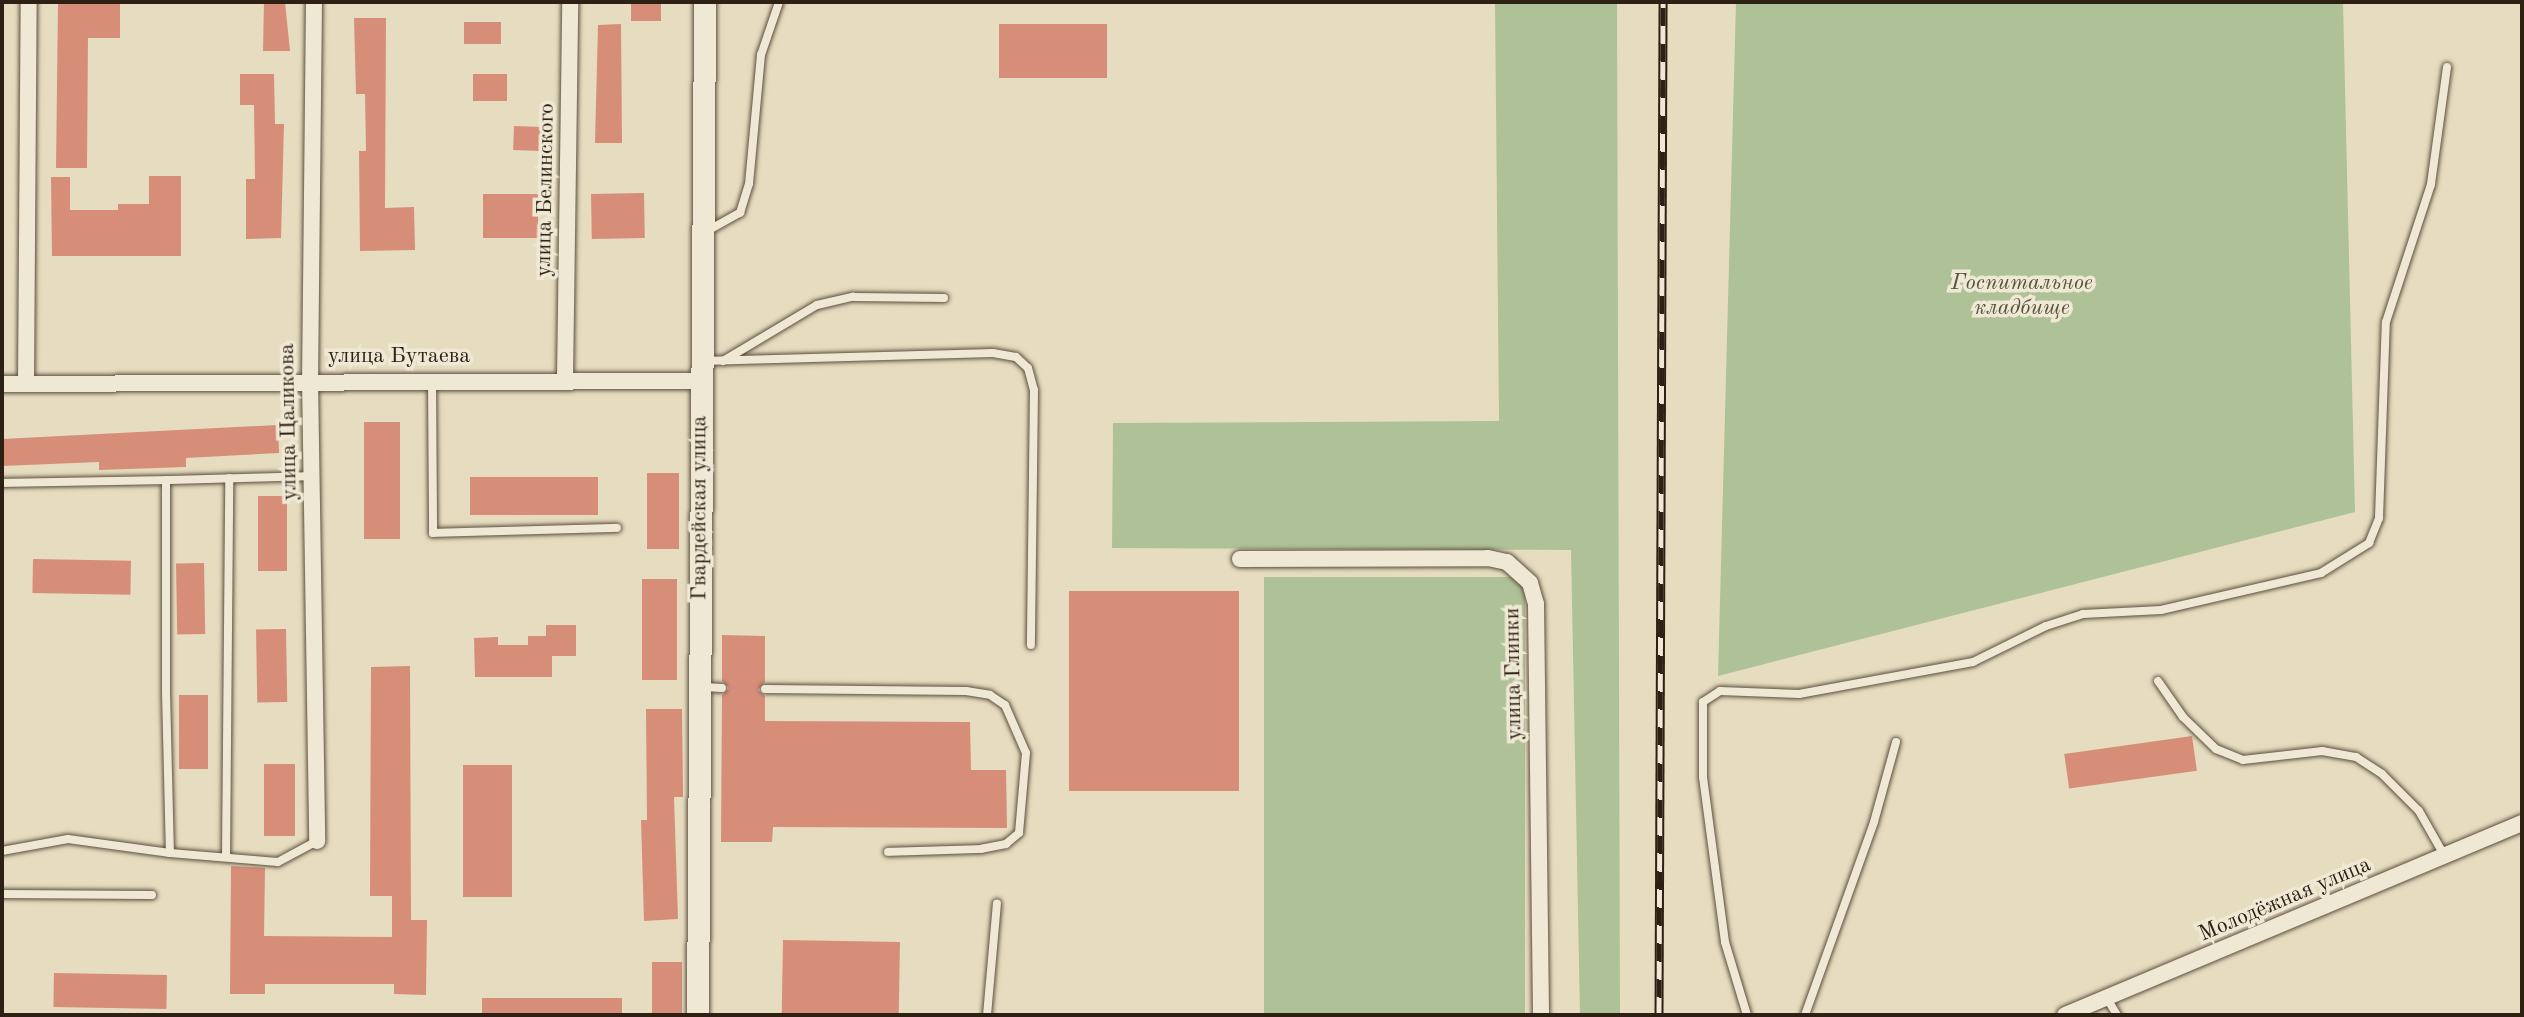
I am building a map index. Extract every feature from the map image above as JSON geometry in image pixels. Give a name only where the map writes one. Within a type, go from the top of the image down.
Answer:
[{"type":"street","points":[[26,384],[29,2]]},
{"type":"street","name":"улица Цаликова","points":[[314,2],[310,379],[317,841]]},
{"type":"street","name":"улица Белинского","points":[[565,379],[570,2]]},
{"type":"street","name":"Гвардейская улица","points":[[698,1015],[710,688],[708,368],[702,233],[705,2]]},
{"type":"street","name":"улица Бутаева","points":[[2,384],[565,379],[708,368]]},
{"type":"street","name":"улица Глинки","points":[[1240,559],[1488,558],[1507,562],[1530,583],[1536,604],[1541,1015]]},
{"type":"street","name":"Молодёжная улица","points":[[2065,1015],[2108,1000],[2522,823]]},
{"type":"lane","points":[[702,233],[740,213],[749,184],[761,55],[779,2]]},
{"type":"lane","points":[[1747,1015],[1725,942],[1703,777],[1703,702],[1720,691],[1799,694],[1973,662],[2046,626],[2083,614],[2161,610],[2321,573],[2369,543],[2379,518],[2386,322],[2431,184],[2447,67]]},
{"type":"lane","points":[[708,368],[817,305],[853,297],[944,298]]},
{"type":"lane","points":[[708,368],[993,353],[1022,363],[1034,390],[1031,645]]},
{"type":"lane","points":[[432,379],[433,533],[617,528]]},
{"type":"lane","points":[[2,483],[311,476]]},
{"type":"lane","points":[[226,857],[229,478]]},
{"type":"lane","points":[[166,480],[170,853]]},
{"type":"lane","points":[[2158,681],[2183,717],[2216,749],[2243,760],[2322,751],[2356,757],[2382,774],[2419,811],[2445,856]]},
{"type":"lane","points":[[765,689],[966,691],[990,695],[1005,705],[1026,753],[1019,833],[1006,844],[981,849],[888,852]]},
{"type":"lane","points":[[1805,1015],[1874,822],[1896,742]]},
{"type":"lane","points":[[2,851],[68,839],[170,853],[278,862],[317,841]]},
{"type":"lane","points":[[2,894],[152,895]]},
{"type":"lane","points":[[987,1015],[997,903]]},
{"type":"lane","points":[[2108,1000],[2117,1015]]},
{"type":"green space","points":[[1495,2],[1617,2],[1620,1015],[1580,1015],[1571,550],[1112,548],[1113,423],[1499,421]]},
{"type":"green space","name":"Госпитальное кладбище","points":[[1736,2],[2343,2],[2355,512],[1718,676]]},
{"type":"green space","points":[[1264,577],[1525,577],[1525,1015],[1264,1015]]},
{"type":"building","points":[[58,2],[120,2],[120,38],[88,38],[87,168],[56,168]]},
{"type":"building","points":[[264,2],[285,2],[290,51],[263,51]]},
{"type":"building","points":[[631,2],[661,2],[661,21],[631,21]]},
{"type":"building","points":[[354,18],[386,18],[385,208],[414,207],[415,250],[360,251],[359,151],[366,151],[365,94],[356,94]]},
{"type":"building","points":[[464,22],[501,22],[501,44],[464,44]]},
{"type":"building","points":[[621,24],[622,143],[595,143],[598,25]]},
{"type":"building","points":[[999,24],[1107,24],[1107,78],[999,78]]},
{"type":"building","points":[[240,74],[274,74],[275,124],[284,124],[281,238],[246,239],[246,179],[255,179],[254,105],[240,105]]},
{"type":"building","points":[[473,74],[507,74],[507,101],[473,101]]},
{"type":"building","points":[[514,126],[542,127],[541,151],[513,150]]},
{"type":"building","points":[[149,176],[181,176],[181,256],[52,256],[51,177],[70,177],[70,210],[118,210],[118,204],[149,204]]},
{"type":"building","points":[[644,193],[645,238],[592,239],[591,194]]},
{"type":"building","points":[[483,194],[538,194],[538,238],[483,238]]},
{"type":"building","points":[[364,422],[400,422],[400,539],[364,539]]},
{"type":"building","points":[[278,425],[279,453],[186,458],[186,467],[99,470],[99,462],[2,466],[2,439]]},
{"type":"building","points":[[647,473],[679,473],[679,549],[647,549]]},
{"type":"building","points":[[470,477],[598,477],[598,515],[470,515]]},
{"type":"building","points":[[258,496],[287,496],[287,571],[258,571]]},
{"type":"building","points":[[33,559],[131,561],[130,595],[32,593]]},
{"type":"building","points":[[176,563],[204,563],[205,634],[177,634]]},
{"type":"building","points":[[642,579],[677,579],[677,680],[642,680]]},
{"type":"building","points":[[1069,591],[1239,591],[1239,791],[1069,791]]},
{"type":"building","points":[[546,625],[576,625],[576,656],[552,656],[552,677],[475,677],[474,638],[498,637],[498,645],[528,645],[528,636],[546,636]]},
{"type":"building","points":[[286,629],[287,702],[257,703],[256,630]]},
{"type":"building","points":[[722,635],[765,636],[765,682],[758,690],[765,696],[765,721],[970,722],[971,770],[1006,770],[1007,828],[773,827],[772,842],[721,842],[722,695],[729,688],[722,681]]},
{"type":"building","points":[[410,666],[411,920],[427,920],[426,995],[394,994],[394,984],[265,984],[265,994],[230,994],[231,866],[265,868],[264,936],[392,937],[392,896],[370,896],[371,667]]},
{"type":"building","points":[[179,695],[208,695],[208,769],[179,769]]},
{"type":"building","points":[[646,709],[682,709],[683,797],[674,797],[678,919],[644,921],[641,820],[647,820]]},
{"type":"building","points":[[2192,736],[2197,771],[2069,789],[2064,754]]},
{"type":"building","points":[[264,764],[295,764],[295,836],[264,836]]},
{"type":"building","points":[[463,765],[512,765],[512,897],[463,897]]},
{"type":"building","points":[[783,940],[900,942],[899,1015],[782,1015]]},
{"type":"building","points":[[652,962],[682,962],[682,1015],[652,1015]]},
{"type":"building","points":[[54,973],[167,975],[166,1009],[53,1007]]},
{"type":"building","points":[[482,998],[622,998],[622,1015],[482,1015]]},
{"type":"railway","points":[[1659,1015],[1663,2]]}]
